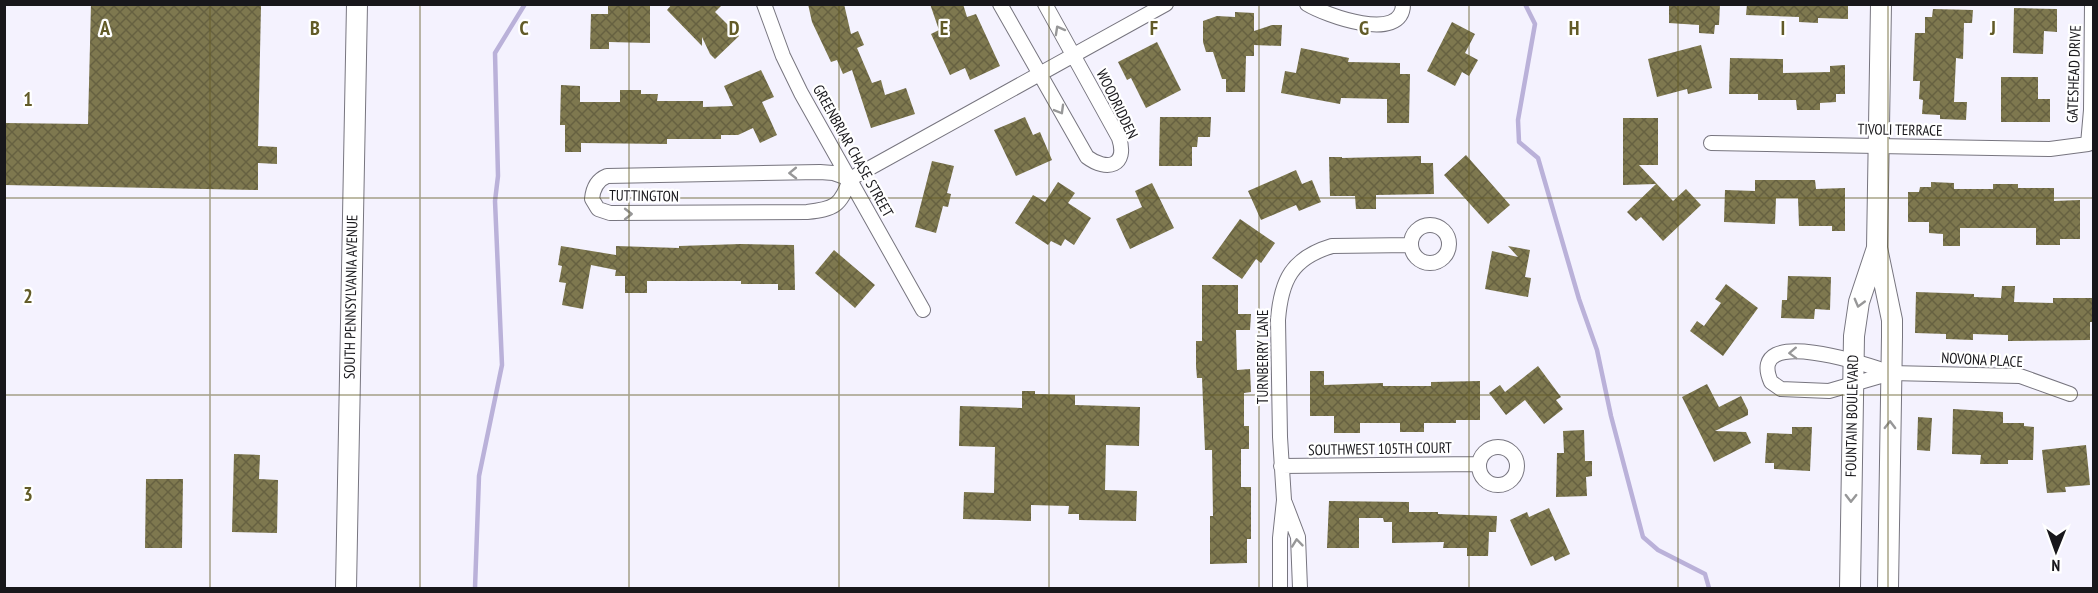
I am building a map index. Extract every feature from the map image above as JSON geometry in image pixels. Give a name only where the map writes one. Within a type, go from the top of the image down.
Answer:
[{"type":"street","name":"SOUTH PENNSYLVANIA AVENUE","points":[[346,588],[357,4]]},
{"type":"street","name":"GREENBRIAR CHASE STREET","points":[[764,4],[788,65],[823,134],[923,310]]},
{"type":"street","name":"WOODRIDDEN","points":[[1000,4],[1087,157],[1101,165],[1116,163],[1122,153],[1119,138],[1045,4]]},
{"type":"street","points":[[850,179],[1166,4]]},
{"type":"street","points":[[1307,4],[1331,16],[1374,24],[1394,22],[1403,11],[1402,4]]},
{"type":"street","name":"FOUNTAIN BOULEVARD","points":[[1881,4],[1877,248],[1892,320],[1888,588]]},
{"type":"street","name":"GATESHEAD DRIVE","points":[[2088,144],[2091,110],[2092,4]]},
{"type":"street","name":"TIVOLI TERRACE","points":[[1711,143],[2050,149],[2088,144]]},
{"type":"street","name":"TUTTINGTON","points":[[820,172],[850,179],[845,196],[836,206],[807,212],[610,213],[598,209],[592,199],[596,184],[607,176],[820,172]]},
{"type":"street","name":"TURNBERRY LANE","points":[[1280,588],[1280,538],[1284,500],[1281,466],[1278,320],[1279,301],[1285,280],[1299,262],[1332,246],[1411,245]]},
{"type":"street","name":"FOUNTAIN BOULEVARD","points":[[1850,588],[1853,360],[1856,316],[1877,248]]},
{"type":"street","name":"NOVONA PLACE","points":[[1891,373],[1823,353],[1790,352],[1773,357],[1768,363],[1771,382],[1781,389],[1829,391],[1891,373],[2020,376],[2070,393]]},
{"type":"street","name":"SOUTHWEST 105TH COURT","points":[[1281,466],[1479,464]]},
{"type":"street","name":"TURNBERRY LANE","points":[[1284,500],[1298,537],[1300,588]]},
{"type":"building","points":[[91,4],[261,6],[258,146],[277,147],[277,164],[258,163],[258,190],[4,185],[4,123],[88,124]]},
{"type":"building","points":[[608,4],[650,4],[650,43],[609,42],[609,49],[590,49],[591,14],[608,14]]},
{"type":"building","points":[[672,4],[723,4],[715,12],[739,36],[715,59],[702,37],[702,46],[667,10]]},
{"type":"building","points":[[808,4],[844,4],[851,34],[858,31],[864,45],[857,48],[872,83],[881,80],[885,95],[906,88],[915,114],[871,128],[852,70],[843,74],[837,60],[831,62],[812,22]]},
{"type":"building","points":[[930,4],[963,4],[967,17],[976,14],[1000,66],[970,80],[965,68],[950,75],[931,34],[939,30]]},
{"type":"building","points":[[1669,4],[1720,4],[1719,25],[1715,25],[1714,34],[1699,33],[1699,25],[1669,23]]},
{"type":"building","points":[[1747,4],[1848,4],[1848,19],[1818,18],[1818,23],[1799,22],[1799,17],[1746,15]]},
{"type":"building","points":[[2014,8],[2057,9],[2057,32],[2044,31],[2043,54],[2013,53]]},
{"type":"building","points":[[1933,9],[1973,10],[1972,23],[1964,23],[1963,59],[1956,58],[1954,102],[1967,102],[1966,120],[1940,119],[1940,115],[1922,114],[1923,100],[1919,99],[1920,81],[1913,81],[1915,33],[1925,33],[1925,17],[1932,17]]},
{"type":"building","points":[[1235,12],[1254,13],[1254,31],[1272,25],[1282,25],[1281,46],[1254,45],[1254,56],[1246,56],[1245,92],[1226,92],[1226,79],[1222,79],[1213,52],[1206,52],[1203,42],[1203,21],[1217,16],[1235,17]]},
{"type":"building","points":[[1452,22],[1475,34],[1465,53],[1478,60],[1469,76],[1462,72],[1455,86],[1427,71]]},
{"type":"building","points":[[1157,42],[1181,90],[1146,108],[1131,78],[1127,80],[1118,62]]},
{"type":"building","points":[[1701,45],[1712,88],[1688,94],[1687,89],[1657,97],[1648,59]]},
{"type":"building","points":[[1301,48],[1349,58],[1348,62],[1400,63],[1400,74],[1410,74],[1409,123],[1387,123],[1387,99],[1341,98],[1340,104],[1281,93],[1285,71],[1296,73]]},
{"type":"building","points":[[1730,58],[1783,59],[1783,73],[1830,72],[1830,66],[1845,65],[1845,94],[1836,94],[1836,102],[1820,103],[1820,110],[1797,110],[1796,100],[1758,100],[1758,94],[1729,94]]},
{"type":"building","points":[[761,70],[774,97],[762,102],[777,135],[760,143],[753,128],[738,135],[721,135],[721,139],[667,139],[667,144],[581,143],[581,152],[565,152],[565,125],[560,125],[561,85],[580,86],[580,102],[620,102],[620,90],[641,90],[641,94],[658,94],[657,101],[703,101],[703,107],[733,106],[724,86]]},
{"type":"building","points":[[2001,77],[2038,77],[2038,99],[2050,99],[2050,122],[2001,122]]},
{"type":"building","points":[[1025,117],[1033,135],[1040,132],[1052,160],[1016,176],[994,130]]},
{"type":"building","points":[[1160,117],[1211,117],[1210,137],[1198,137],[1197,147],[1192,147],[1192,166],[1159,166]]},
{"type":"building","points":[[1623,118],[1658,118],[1658,165],[1639,165],[1673,201],[1686,189],[1701,205],[1663,241],[1641,217],[1636,221],[1627,212],[1656,184],[1623,185]]},
{"type":"building","points":[[1466,155],[1510,205],[1488,224],[1444,175]]},
{"type":"building","points":[[1421,156],[1421,163],[1433,163],[1434,194],[1376,195],[1376,209],[1356,209],[1355,196],[1330,196],[1329,157]]},
{"type":"building","points":[[932,161],[954,166],[947,193],[951,194],[948,207],[943,206],[936,233],[915,227]]},
{"type":"building","points":[[1296,170],[1302,184],[1312,180],[1321,202],[1299,211],[1296,205],[1261,220],[1248,191]]},
{"type":"building","points":[[1755,180],[1815,180],[1816,189],[1845,188],[1845,231],[1832,231],[1832,226],[1799,226],[1798,198],[1776,198],[1775,224],[1724,222],[1725,190],[1755,191]]},
{"type":"building","points":[[1058,182],[1075,193],[1068,203],[1091,218],[1074,245],[1065,239],[1061,246],[1051,241],[1048,245],[1015,223],[1033,195],[1045,202]]},
{"type":"building","points":[[1931,182],[1954,183],[1954,189],[1993,189],[1993,184],[2018,184],[2018,188],[2054,188],[2054,201],[2080,200],[2080,239],[2060,239],[2060,245],[2036,245],[2036,228],[1960,228],[1960,246],[1943,246],[1943,234],[1929,233],[1929,222],[1908,222],[1908,192],[1919,192],[1920,187],[1931,187]]},
{"type":"building","points":[[1152,183],[1174,228],[1130,249],[1116,219],[1142,207],[1135,191]]},
{"type":"building","points":[[1240,219],[1275,243],[1261,263],[1256,259],[1242,279],[1212,258]]},
{"type":"building","points":[[794,245],[795,290],[778,290],[778,284],[741,284],[741,281],[647,281],[647,293],[625,293],[625,276],[615,276],[616,270],[591,265],[583,309],[562,305],[566,283],[559,282],[562,266],[558,265],[561,246],[616,255],[616,246],[679,248],[679,246]]},
{"type":"building","points":[[1508,246],[1530,250],[1525,277],[1531,278],[1528,297],[1485,289],[1492,251],[1518,257]]},
{"type":"building","points":[[834,250],[875,285],[855,308],[815,273]]},
{"type":"building","points":[[1788,276],[1831,277],[1830,310],[1815,309],[1814,319],[1781,318],[1782,300],[1787,300]]},
{"type":"building","points":[[1726,284],[1758,308],[1723,356],[1690,331],[1697,321],[1704,326],[1721,303],[1715,299]]},
{"type":"building","points":[[1202,285],[1238,285],[1238,314],[1251,314],[1250,330],[1236,330],[1237,370],[1250,369],[1251,392],[1244,393],[1244,426],[1249,426],[1249,449],[1241,449],[1241,487],[1251,487],[1251,539],[1247,539],[1247,563],[1210,564],[1210,516],[1213,516],[1212,450],[1205,450],[1202,378],[1197,378],[1196,366],[1196,341],[1202,341]]},
{"type":"building","points":[[2002,286],[2015,286],[2014,302],[2053,303],[2053,298],[2094,298],[2094,322],[2090,322],[2090,340],[2008,341],[2008,335],[1973,334],[1973,340],[1946,339],[1946,334],[1915,333],[1916,292],[1974,294],[1974,297],[2001,298]]},
{"type":"building","points":[[1538,366],[1561,397],[1556,400],[1563,409],[1544,424],[1525,400],[1506,415],[1489,393],[1500,385],[1505,392]]},
{"type":"building","points":[[1310,371],[1324,371],[1324,385],[1383,383],[1383,386],[1431,386],[1431,382],[1480,381],[1480,420],[1424,423],[1424,432],[1400,432],[1400,423],[1360,423],[1360,433],[1334,433],[1334,416],[1310,416]]},
{"type":"building","points":[[1707,384],[1719,407],[1741,396],[1748,410],[1748,415],[1715,431],[1746,432],[1751,443],[1714,462],[1682,397]]},
{"type":"building","points":[[1022,391],[1035,391],[1035,394],[1075,395],[1075,405],[1140,407],[1139,446],[1106,445],[1105,490],[1137,491],[1136,521],[1079,520],[1079,514],[1068,514],[1069,506],[1031,505],[1031,521],[963,519],[964,492],[994,493],[995,447],[959,446],[960,406],[1022,408]]},
{"type":"building","points":[[1953,409],[2003,412],[2003,423],[2024,423],[2024,426],[2034,427],[2033,460],[2008,460],[2008,464],[1980,464],[1981,455],[1952,454]]},
{"type":"building","points":[[1918,417],[1932,418],[1930,451],[1917,450]]},
{"type":"building","points":[[1792,427],[1812,427],[1810,471],[1774,469],[1774,463],[1765,463],[1767,433],[1792,434]]},
{"type":"building","points":[[1584,430],[1585,461],[1592,461],[1592,476],[1586,477],[1587,496],[1556,497],[1557,453],[1564,453],[1563,431]]},
{"type":"building","points":[[2086,445],[2090,485],[2065,487],[2066,492],[2047,493],[2042,450]]},
{"type":"building","points":[[234,454],[260,455],[259,479],[278,480],[277,533],[232,532]]},
{"type":"building","points":[[146,479],[183,479],[182,548],[145,548]]},
{"type":"building","points":[[1329,501],[1409,502],[1409,512],[1497,516],[1496,532],[1489,532],[1488,556],[1467,556],[1467,548],[1443,548],[1444,542],[1392,543],[1392,522],[1384,522],[1383,518],[1359,518],[1359,548],[1327,548]]},
{"type":"building","points":[[1549,508],[1570,554],[1555,561],[1553,556],[1531,566],[1510,520],[1527,512],[1529,517]]},
{"type":"waterway","points":[[475,588],[479,476],[502,365],[495,201],[498,176],[495,53],[525,4]]},
{"type":"waterway","points":[[1525,4],[1535,24],[1518,120],[1519,142],[1538,158],[1579,299],[1597,350],[1611,416],[1643,537],[1658,550],[1705,574],[1709,588]]}]
